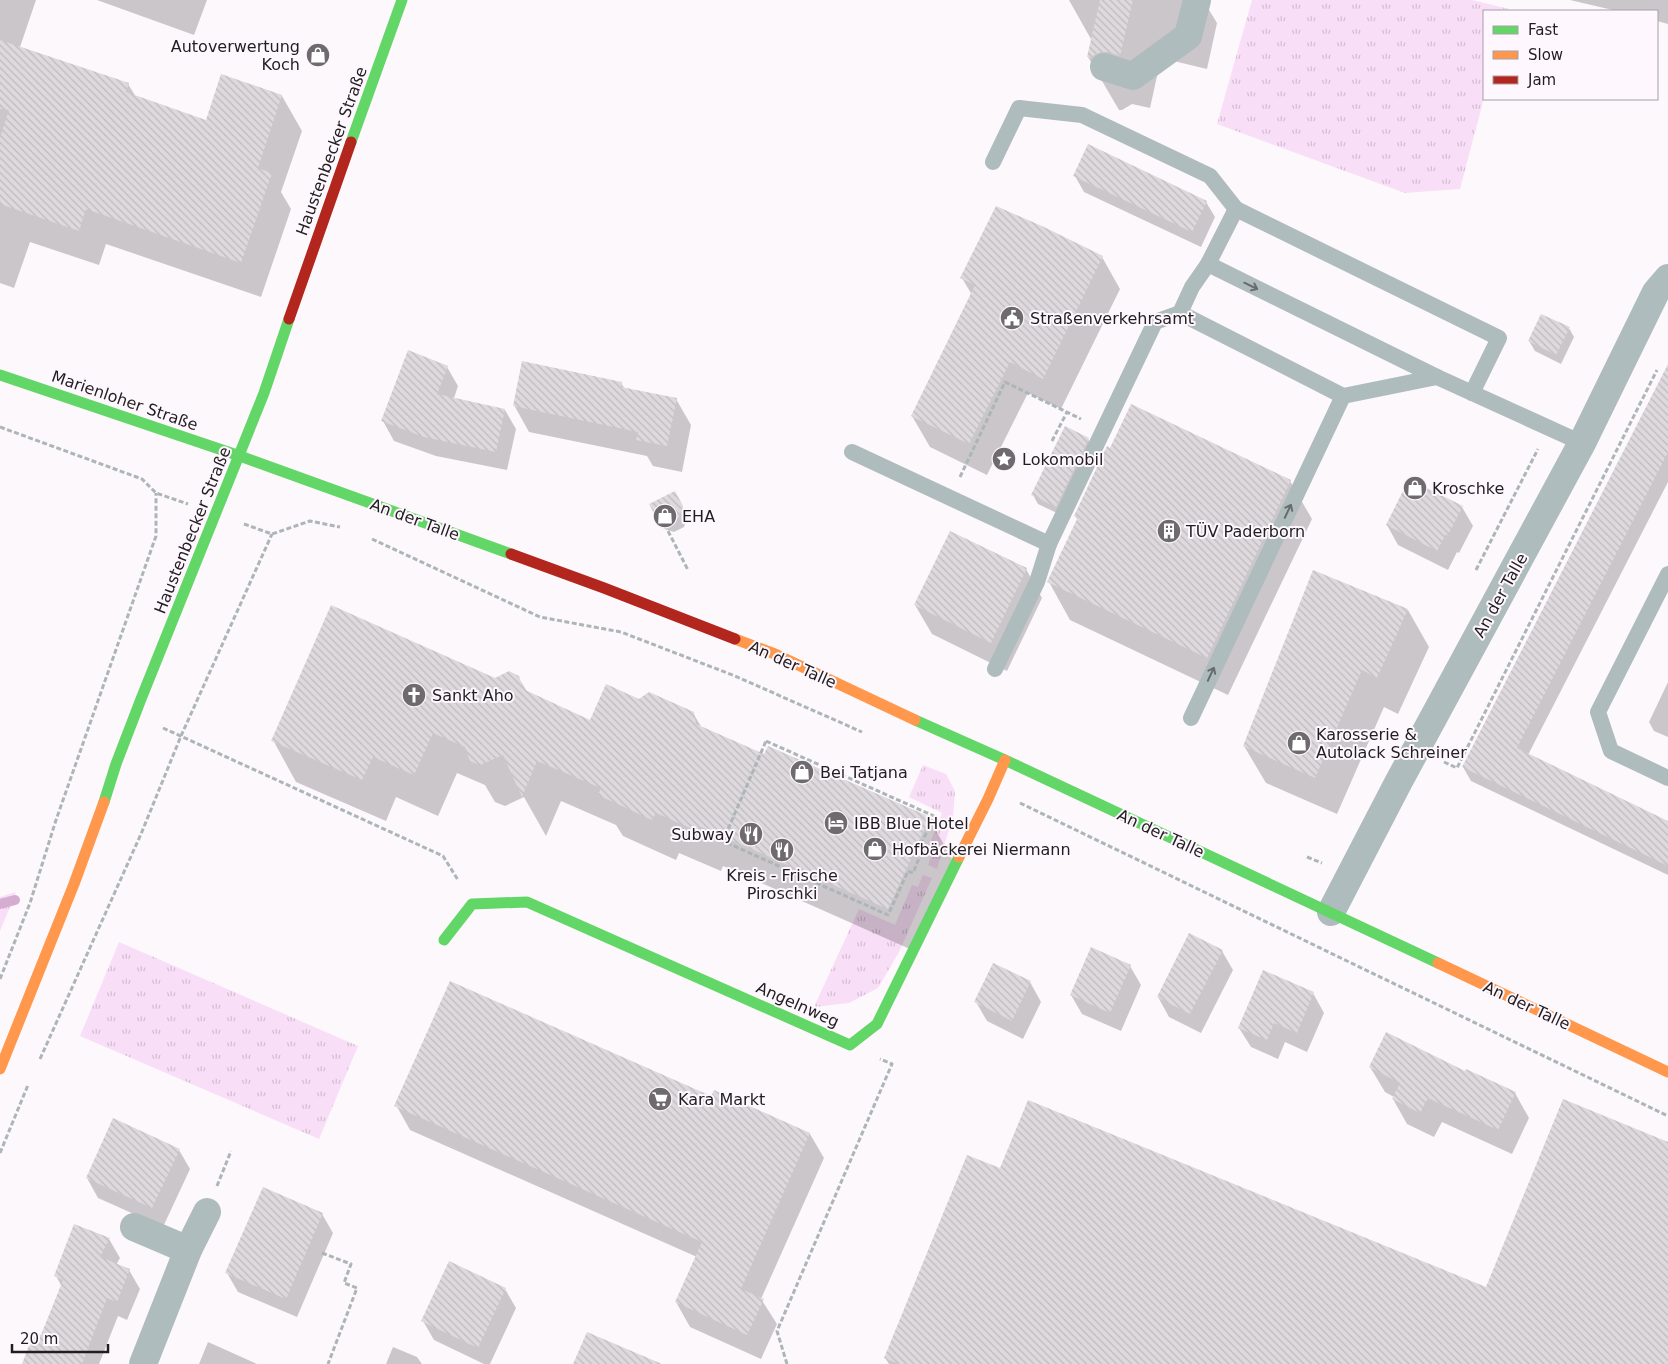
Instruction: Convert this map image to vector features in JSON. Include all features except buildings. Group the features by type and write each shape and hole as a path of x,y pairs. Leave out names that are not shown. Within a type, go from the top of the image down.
{"street":[{"name":"Haustenbecker Straße","path":"0,1069 74,884 135,715 264,393 402,0"},
{"path":"1104,67 1133,76 1188,36 1197,0"},
{"name":"An der Talle","path":"1331,912 1416,748 1582,443 1656,292 1668,278"},
{"name":"Marienloher Straße","path":"0,375 240,456"},
{"name":"An der Talle","path":"240,456 604,588 774,654 1331,912 1668,1072"},
{"name":"Angelnweg","path":"444,940 472,904 526,902 850,1044 877,1024 988,799 1005,760"},
{"path":"143,1364 188,1250 207,1212"},
{"path":"134,1227 188,1250"}],"lane":[{"path":"993,162 1019,108 1082,116 1210,176 1236,209 1499,338 1472,393"},
{"path":"995,669 1037,582 1049,544 1155,322 1180,313 1192,287 1208,264 1236,209"},
{"path":"1208,264 1437,377 1582,443"},
{"path":"1180,313 1343,396 1437,377"},
{"path":"1191,718 1343,396"},
{"path":"852,452 1049,544"},
{"path":"1668,574 1598,712 1611,751 1668,778"}],"path":[{"path":"1416,748 1457,768 1657,370"},
{"path":"950,498 1005,382 1104,430"},
{"path":"1052,441 1067,412"},
{"path":"0,427 142,479 156,493 156,536 56,820 30,903 0,979"},
{"path":"668,531 688,570"},
{"path":"39,1060 141,834 181,736 272,534"},
{"path":"135,715 443,856"},
{"path":"766,741 934,816 917,853 920,856 913,873 908,871 888,915 722,841 766,741"},
{"path":"787,1364 777,1331 892,1064 850,1044"},
{"path":"0,1153 18,1105 31,1078"},
{"path":"207,1212 231,1151"},
{"path":"322,1253 351,1264 344,1283 357,1288 328,1364"}],"green space":[{"path":"1252,0 1472,0 1509,9 1483,10 1483,100 1460,189 1405,193 1217,124"},
{"path":"923,765 946,774 955,791 953,817 937,869 928,865 931,856 926,853 942,813 909,797"},
{"path":"923,875 932,878 899,952 878,988 849,1003 814,1007 859,909 895,925 912,885 918,887"},
{"path":"16,892 0,931 0,897"},
{"path":"119,942 358,1046 319,1139 80,1036"}],"waterway":[{"path":"0,904 15,900"}],"traffic: fast":[{"path":"351,142 402,0"},
{"path":"104,802 116,764 141,699 264,393 289,319"},
{"path":"0,375 240,456 511,554"},
{"path":"915,720 1005,760 1438,963"},
{"path":"444,940 472,904 527,902 850,1045 877,1024 959,857"}],"traffic: slow":[{"path":"735,639 775,654 915,720"},
{"path":"959,857 1005,760"},
{"path":"0,1069 74,884 104,802"},
{"path":"1438,963 1668,1072"}],"traffic: jam":[{"path":"289,319 351,142"},
{"path":"511,554 735,639"}],"place":[{"name":"Autoverwertung Koch","path":"318,55"},
{"name":"Straßenverkehrsamt","path":"1012,318"},
{"name":"Lokomobil","path":"1004,459"},
{"name":"Kroschke","path":"1415,488"},
{"name":"EHA","path":"665,516"},
{"name":"TÜV Paderborn","path":"1169,531"},
{"name":"Sankt Aho","path":"414,695"},
{"name":"Karosserie & Autolack Schreiner","path":"1299,743"},
{"name":"Bei Tatjana","path":"802,772"},
{"name":"IBB Blue Hotel","path":"836,823"},
{"name":"Subway","path":"751,834"},
{"name":"Hofbäckerei Niermann","path":"875,849"},
{"name":"Kreis - Frische Piroschki","path":"782,850"},
{"name":"Kara Markt","path":"660,1099"}]}
